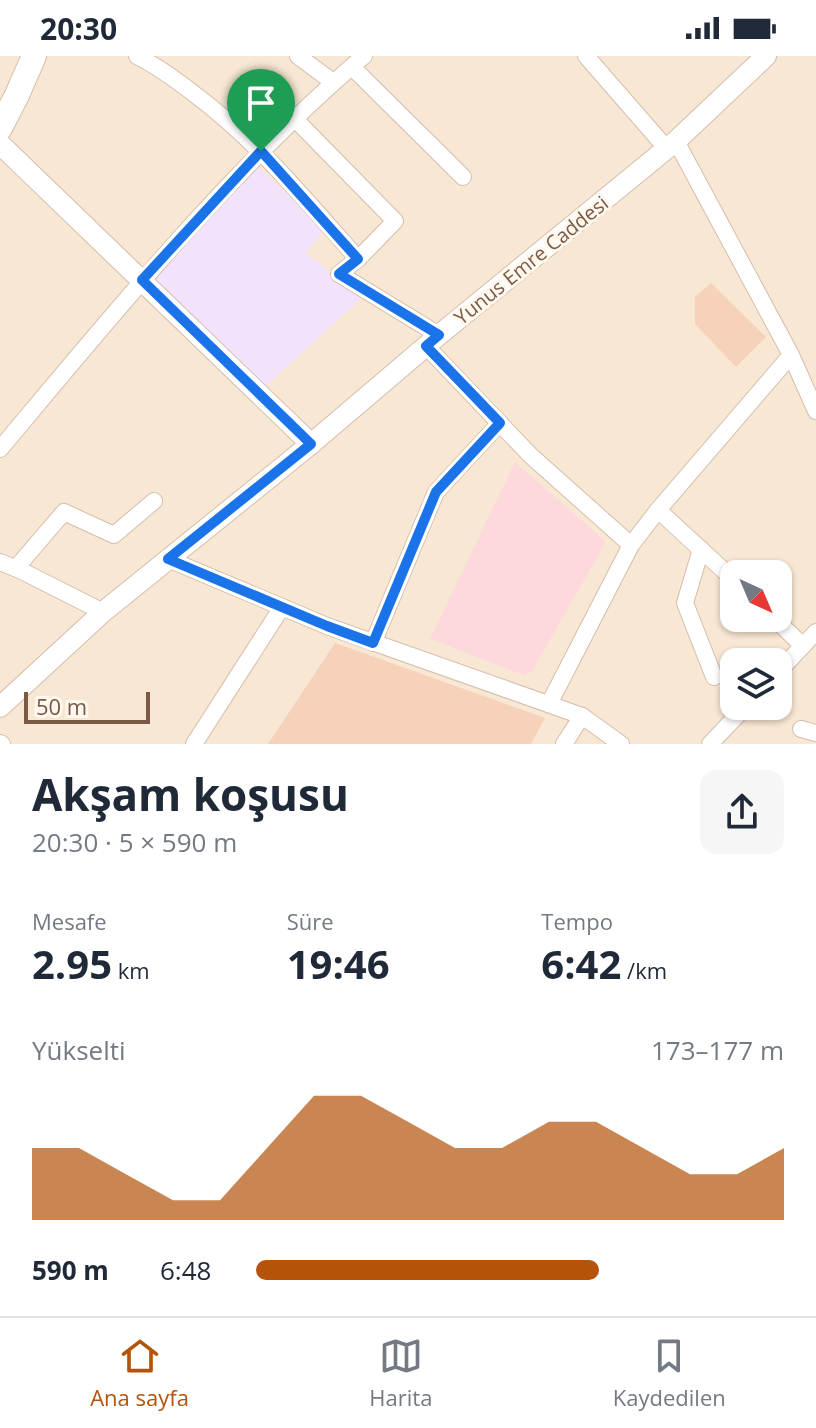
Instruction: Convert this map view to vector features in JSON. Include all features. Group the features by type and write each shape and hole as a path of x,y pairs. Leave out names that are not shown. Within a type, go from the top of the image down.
{"main road":[{"path":"0,128 26,60"}],"street":[{"path":"137,56 157,66 221,114 261,151 358,259"},
{"path":"298,56 333,82"},
{"path":"586,56 671,145 791,355 816,411"},
{"name":"Yunus Emre Caddesi","path":"0,707 103,612 671,145 766,56"},
{"path":"0,449 142,280 261,151 358,61 463,177"},
{"path":"295,119 395,221 339,274 433,341 530,455 631,545"},
{"path":"0,144 311,444"},
{"path":"549,704 631,545 791,355"},
{"path":"373,643 436,492 500,423"},
{"path":"103,612 8,565 64,512 114,535 154,501"},
{"path":"658,510 720,567"},
{"path":"701,549 685,603 714,677"},
{"path":"168,559 373,643 582,716 621,744"},
{"path":"200,742 282,607"},
{"path":"788,632 803,646"},
{"path":"792,657 816,632"},
{"path":"564,744 582,716"},
{"path":"710,744 733,720"}],"shaded area":[{"path":"0,56 816,56 816,744 0,744"},
{"path":"252,161 325,229 306,253 363,297 266,386 153,281"},
{"path":"515,462 606,542 532,671 524,675 430,639"}],"building":[{"path":"711,283 766,337 736,367 695,324 695,297"},
{"path":"335,643 545,718 531,744 268,744"}],"route":[{"path":"261,151 358,259 339,274 439,335 426,346 500,423 436,492 373,643 168,559 311,444 142,280 261,151"}]}
